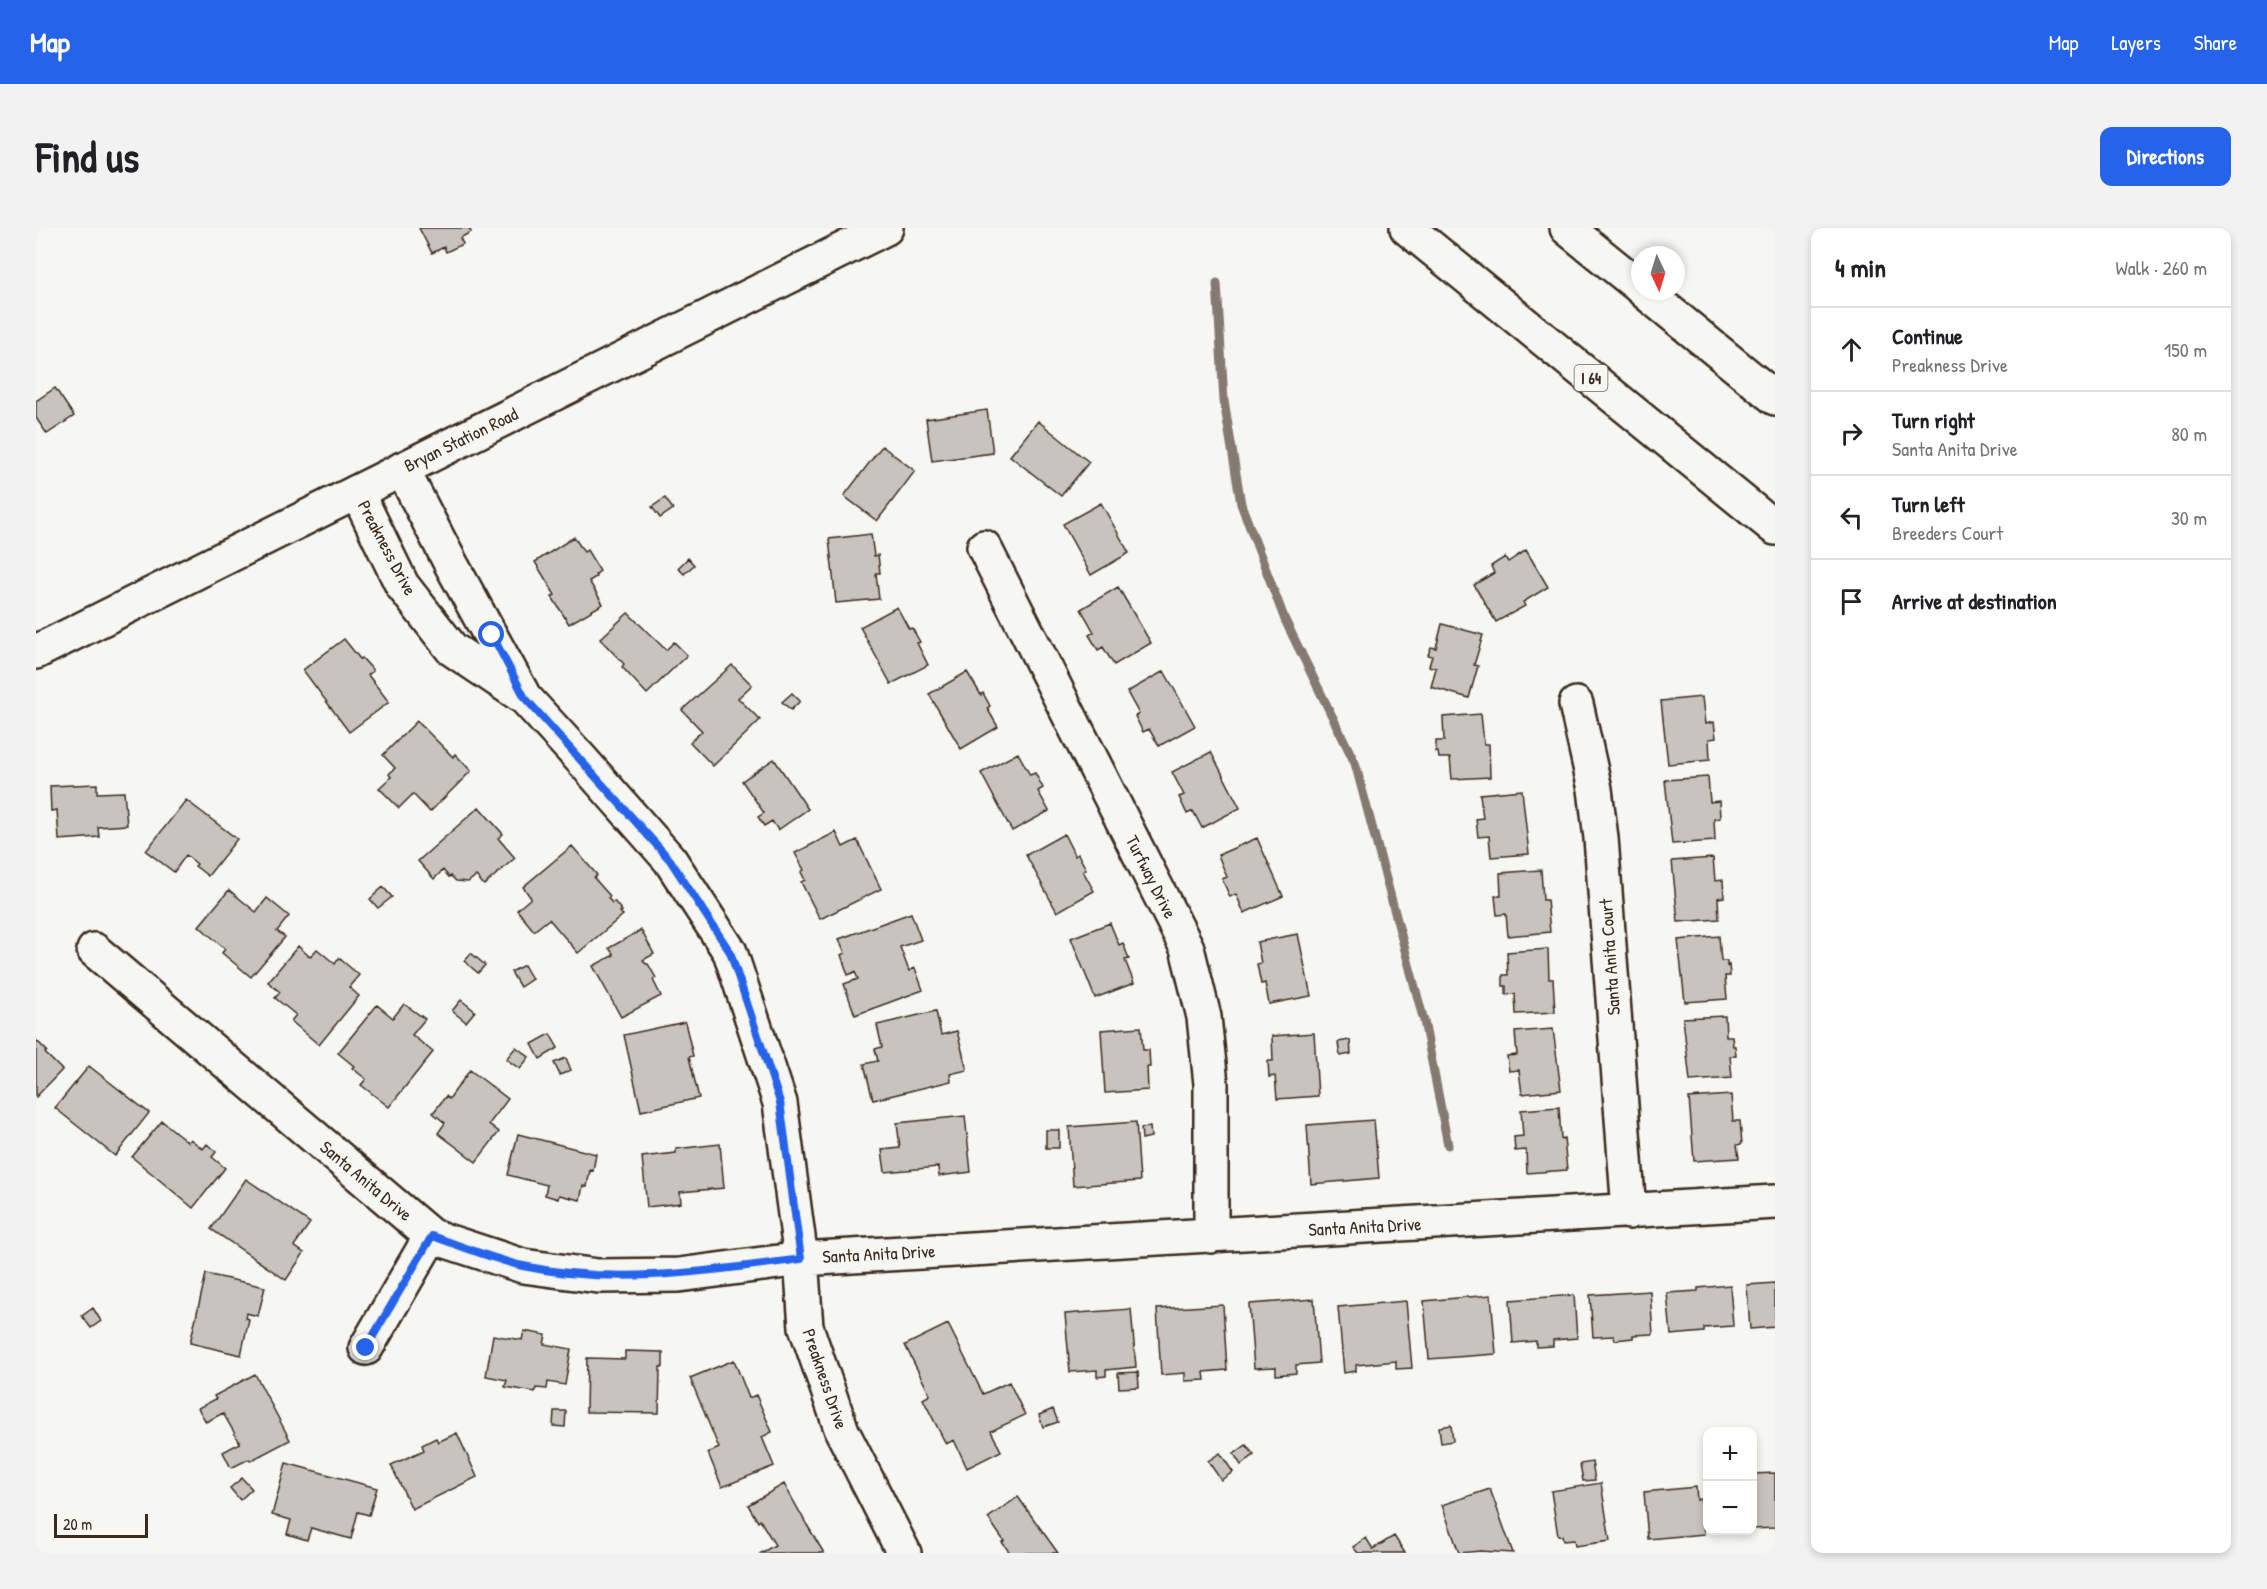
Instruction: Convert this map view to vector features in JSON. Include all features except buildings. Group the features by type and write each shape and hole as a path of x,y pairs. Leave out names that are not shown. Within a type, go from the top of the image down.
{"main road":[{"name":"Bryan Station Road","path":"36,652 886,228"},
{"name":"I 64","path":"1407,228 1775,528"},
{"path":"1568,228 1631,280"},
{"path":"1655,300 1775,398"},
{"name":"Preakness Drive","path":"402,469 525,698 670,860 730,952 780,1102 801,1259 806,1327 842,1431 904,1553"},
{"name":"Preakness Drive","path":"357,492 402,585 452,649 525,698"},
{"name":"Turfway Drive","path":"984,547 1187,948 1204,1017 1211,1084 1211,1236"},
{"name":"Santa Anita Court","path":"1576,704 1595,789 1601,838 1629,1212"},
{"name":"Santa Anita Drive","path":"94,950 432,1236 523,1266 598,1276 679,1275 801,1259 1775,1202"},
{"path":"366,1348 432,1236"}],"waterway":[{"path":"1217,283 1224,401 1241,504 1285,620 1355,763 1424,1021 1448,1145"}],"route":[{"path":"366,1348 432,1236 523,1266 598,1276 679,1275 801,1259 780,1102 730,952 670,860 525,698 492,635"}]}
